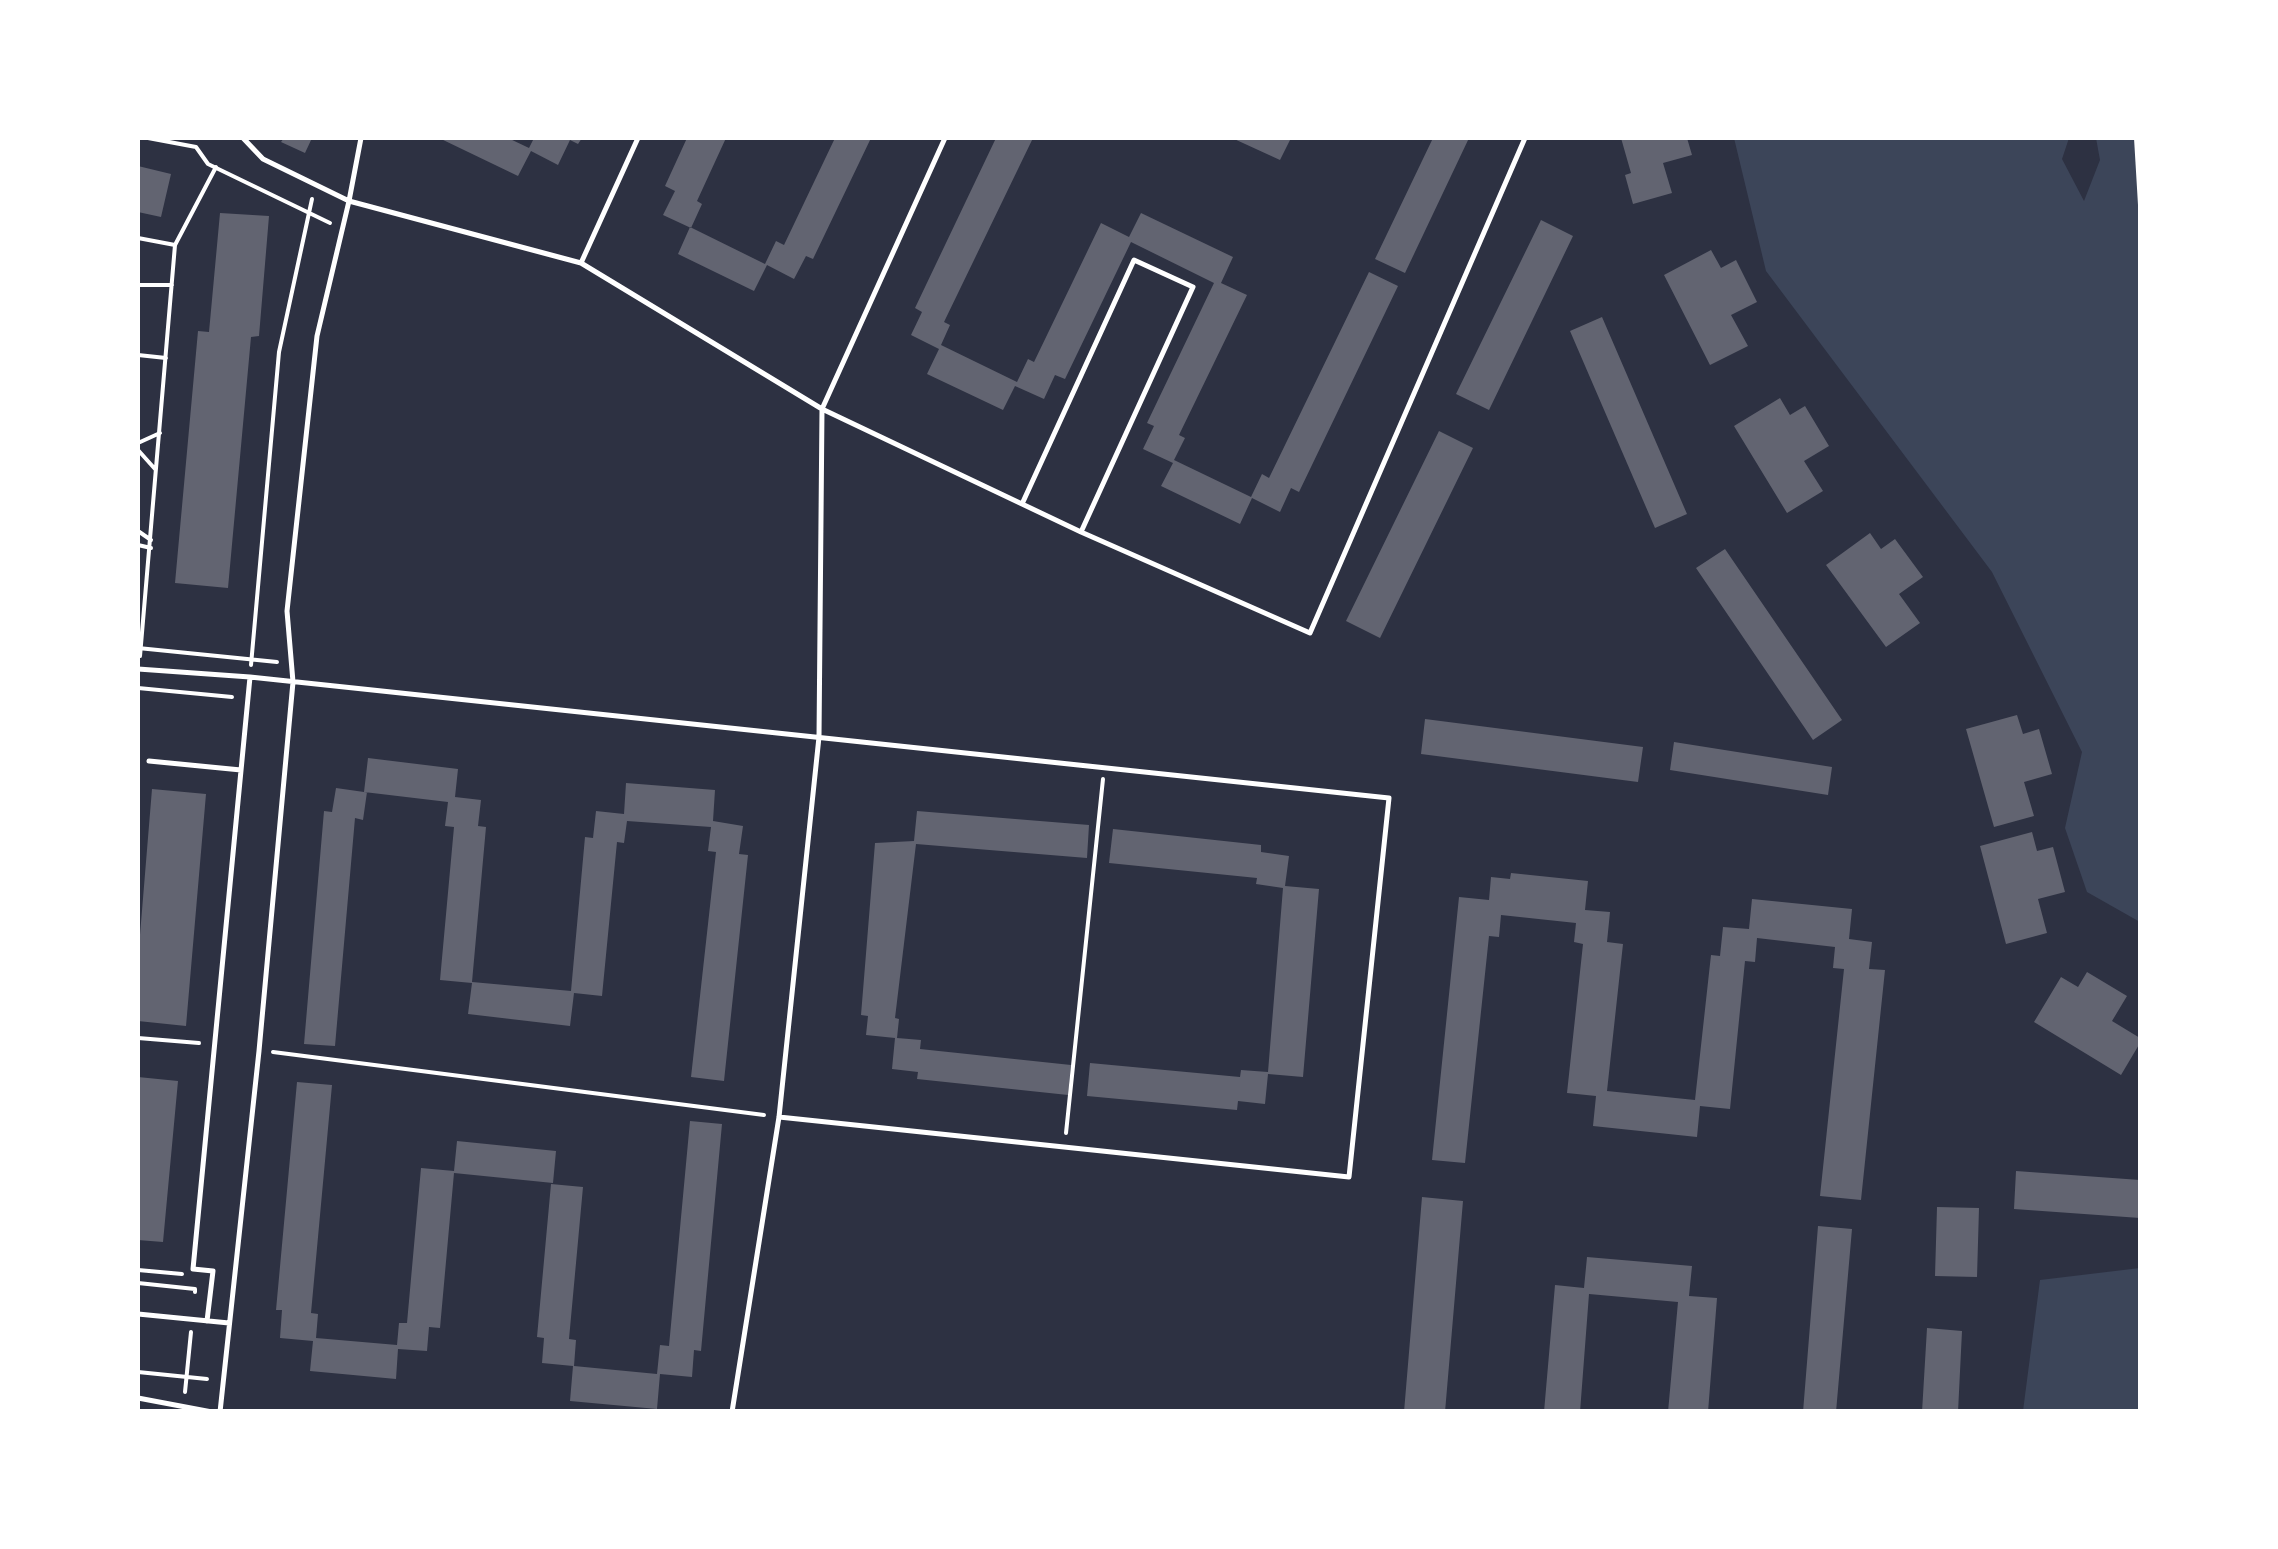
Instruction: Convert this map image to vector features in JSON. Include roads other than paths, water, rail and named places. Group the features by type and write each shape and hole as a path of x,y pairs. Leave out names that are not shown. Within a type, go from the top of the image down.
{"lane":[{"path":"242,138 263,159 349,201 581,262 822,409 1081,532 1310,633 1525,138"},
{"path":"138,1398 216,1412 223,1380 293,682 287,611 317,336 360,138"},
{"path":"581,262 638,138"},
{"path":"732,1412 779,1117 819,737 822,409 945,138"},
{"path":"1022,504 1134,260 1194,287 1081,532"},
{"path":"138,668 1389,798 1350,1177 779,1117"},
{"path":"207,1321 213,1271 193,1269 250,677"},
{"path":"149,761 241,770"},
{"path":"138,1314 230,1323"}]}
